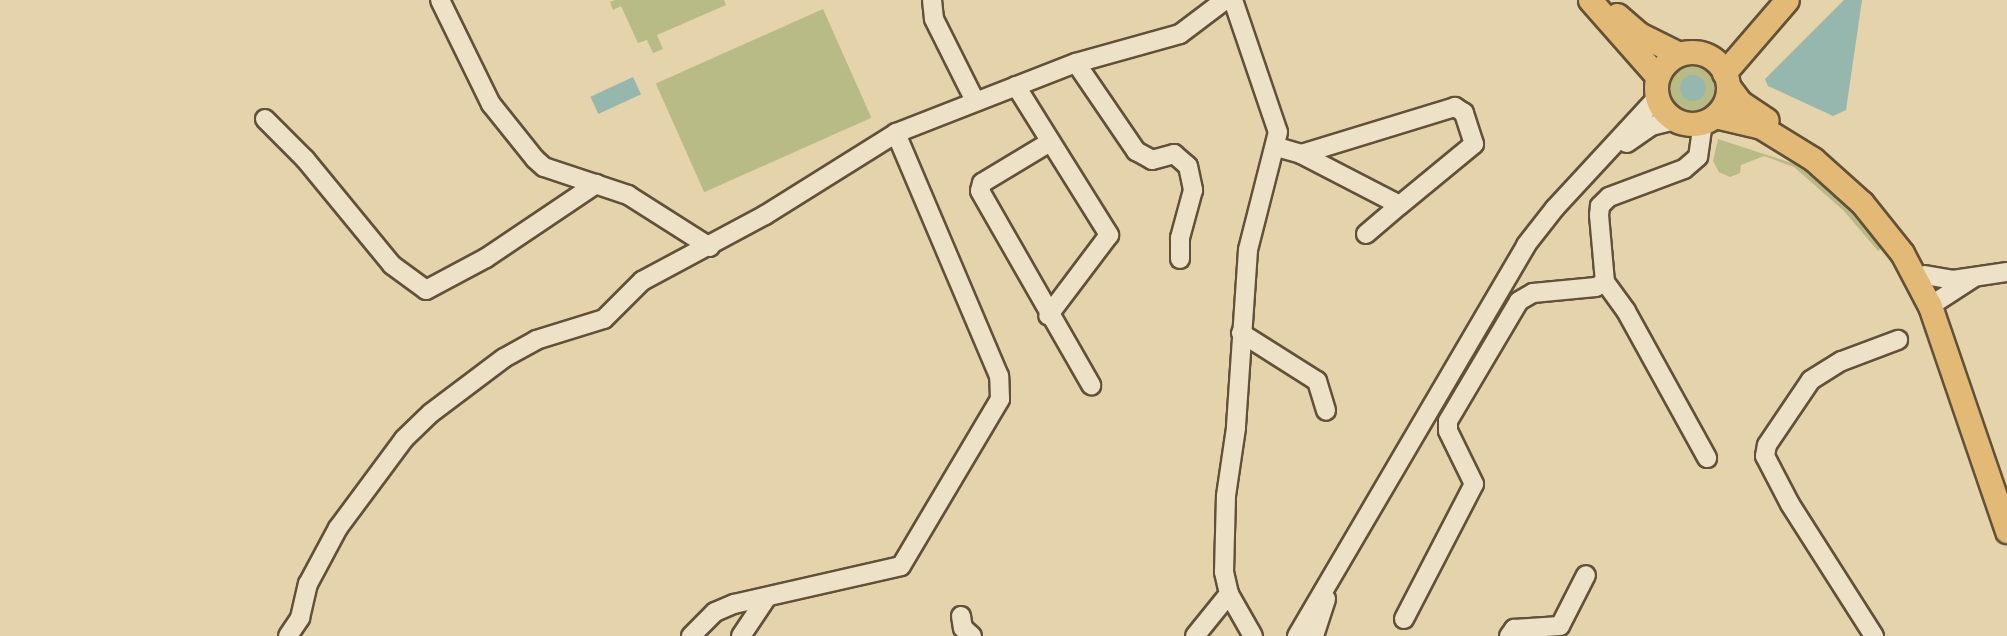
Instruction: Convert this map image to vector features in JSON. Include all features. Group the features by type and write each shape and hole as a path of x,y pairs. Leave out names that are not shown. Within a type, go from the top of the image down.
{"main road":[{"path":"1590,0 1631,48 1675,120 1709,119 1761,127 1830,172 1887,233 1935,305 2007,497"},
{"path":"1605,0 1639,34 1679,54 1703,53 1728,45 1768,19"},
{"path":"1709,119 1726,79 1768,19 1787,0"},
{"path":"1703,53 1726,79 1740,102 1847,176 1896,229 1925,275 2007,531"},
{"path":"1657,87 1679,54"}],"street":[{"path":"440,0 491,104 535,159 544,167 628,195 710,247"},
{"path":"932,0 934,19 975,101"},
{"path":"288,636 300,618 308,584 338,528 425,418 504,358 536,340 604,319 642,281 710,247 895,133 1076,63 1180,34 1225,0"},
{"path":"1233,0 1273,111 1277,147 1248,250 1236,428 1226,496 1224,572 1229,594 1253,636"},
{"path":"1076,63 1136,151 1152,160 1174,154 1188,166 1193,190 1180,238 1180,259"},
{"path":"1016,86 1109,235 1048,316"},
{"path":"1297,636 1507,274 1555,208 1599,164 1657,87"},
{"path":"1301,154 1455,107 1464,113 1474,144 1366,234"},
{"path":"265,118 305,159 392,265 426,290 486,258 596,184"},
{"path":"1707,458 1626,311 1605,282 1600,206 1609,197 1684,169 1698,157 1709,119"},
{"path":"1599,164 1651,126 1675,120"},
{"path":"691,636 715,612 901,566 1000,399 999,376 895,133"},
{"path":"1050,142 982,183 980,191 1048,316 1091,385"},
{"path":"1277,147 1301,154 1400,205"},
{"path":"1925,275 1953,280 2007,272"},
{"path":"1935,305 1975,276"},
{"path":"1404,619 1474,484 1448,431 1448,421 1518,301 1533,293 1596,287 1605,282"},
{"path":"1241,333 1317,381 1326,411"},
{"path":"1874,636 1790,504 1765,456 1767,445 1811,380 1842,361 1898,340"},
{"path":"1314,636 1336,567"},
{"path":"1509,636 1514,629 1560,626 1586,575"},
{"path":"1195,636 1229,594"},
{"path":"741,636 767,597"},
{"path":"961,615 963,628 972,636"},
{"path":"1240,615 1259,636"}],"green space":[{"path":"724,0 726,5 657,35 663,49 653,53 647,40 638,43 621,6 613,10 610,2"},
{"path":"823,9 871,118 704,192 656,83"},
{"path":"1692,63 1710,70 1717,88 1710,106 1692,113 1674,106 1667,88 1674,70"},
{"path":"1718,139 1813,170 1885,246 1878,251 1844,211 1794,167 1764,156 1741,165 1740,173 1730,177 1719,172 1713,161"}],"water":[{"path":"1844,0 1862,0 1846,110 1833,116 1768,86 1765,79"},
{"path":"1693,75 1702,79 1706,88 1702,97 1693,101 1684,97 1680,88 1684,79"},
{"path":"633,77 641,94 598,114 590,97"}]}
